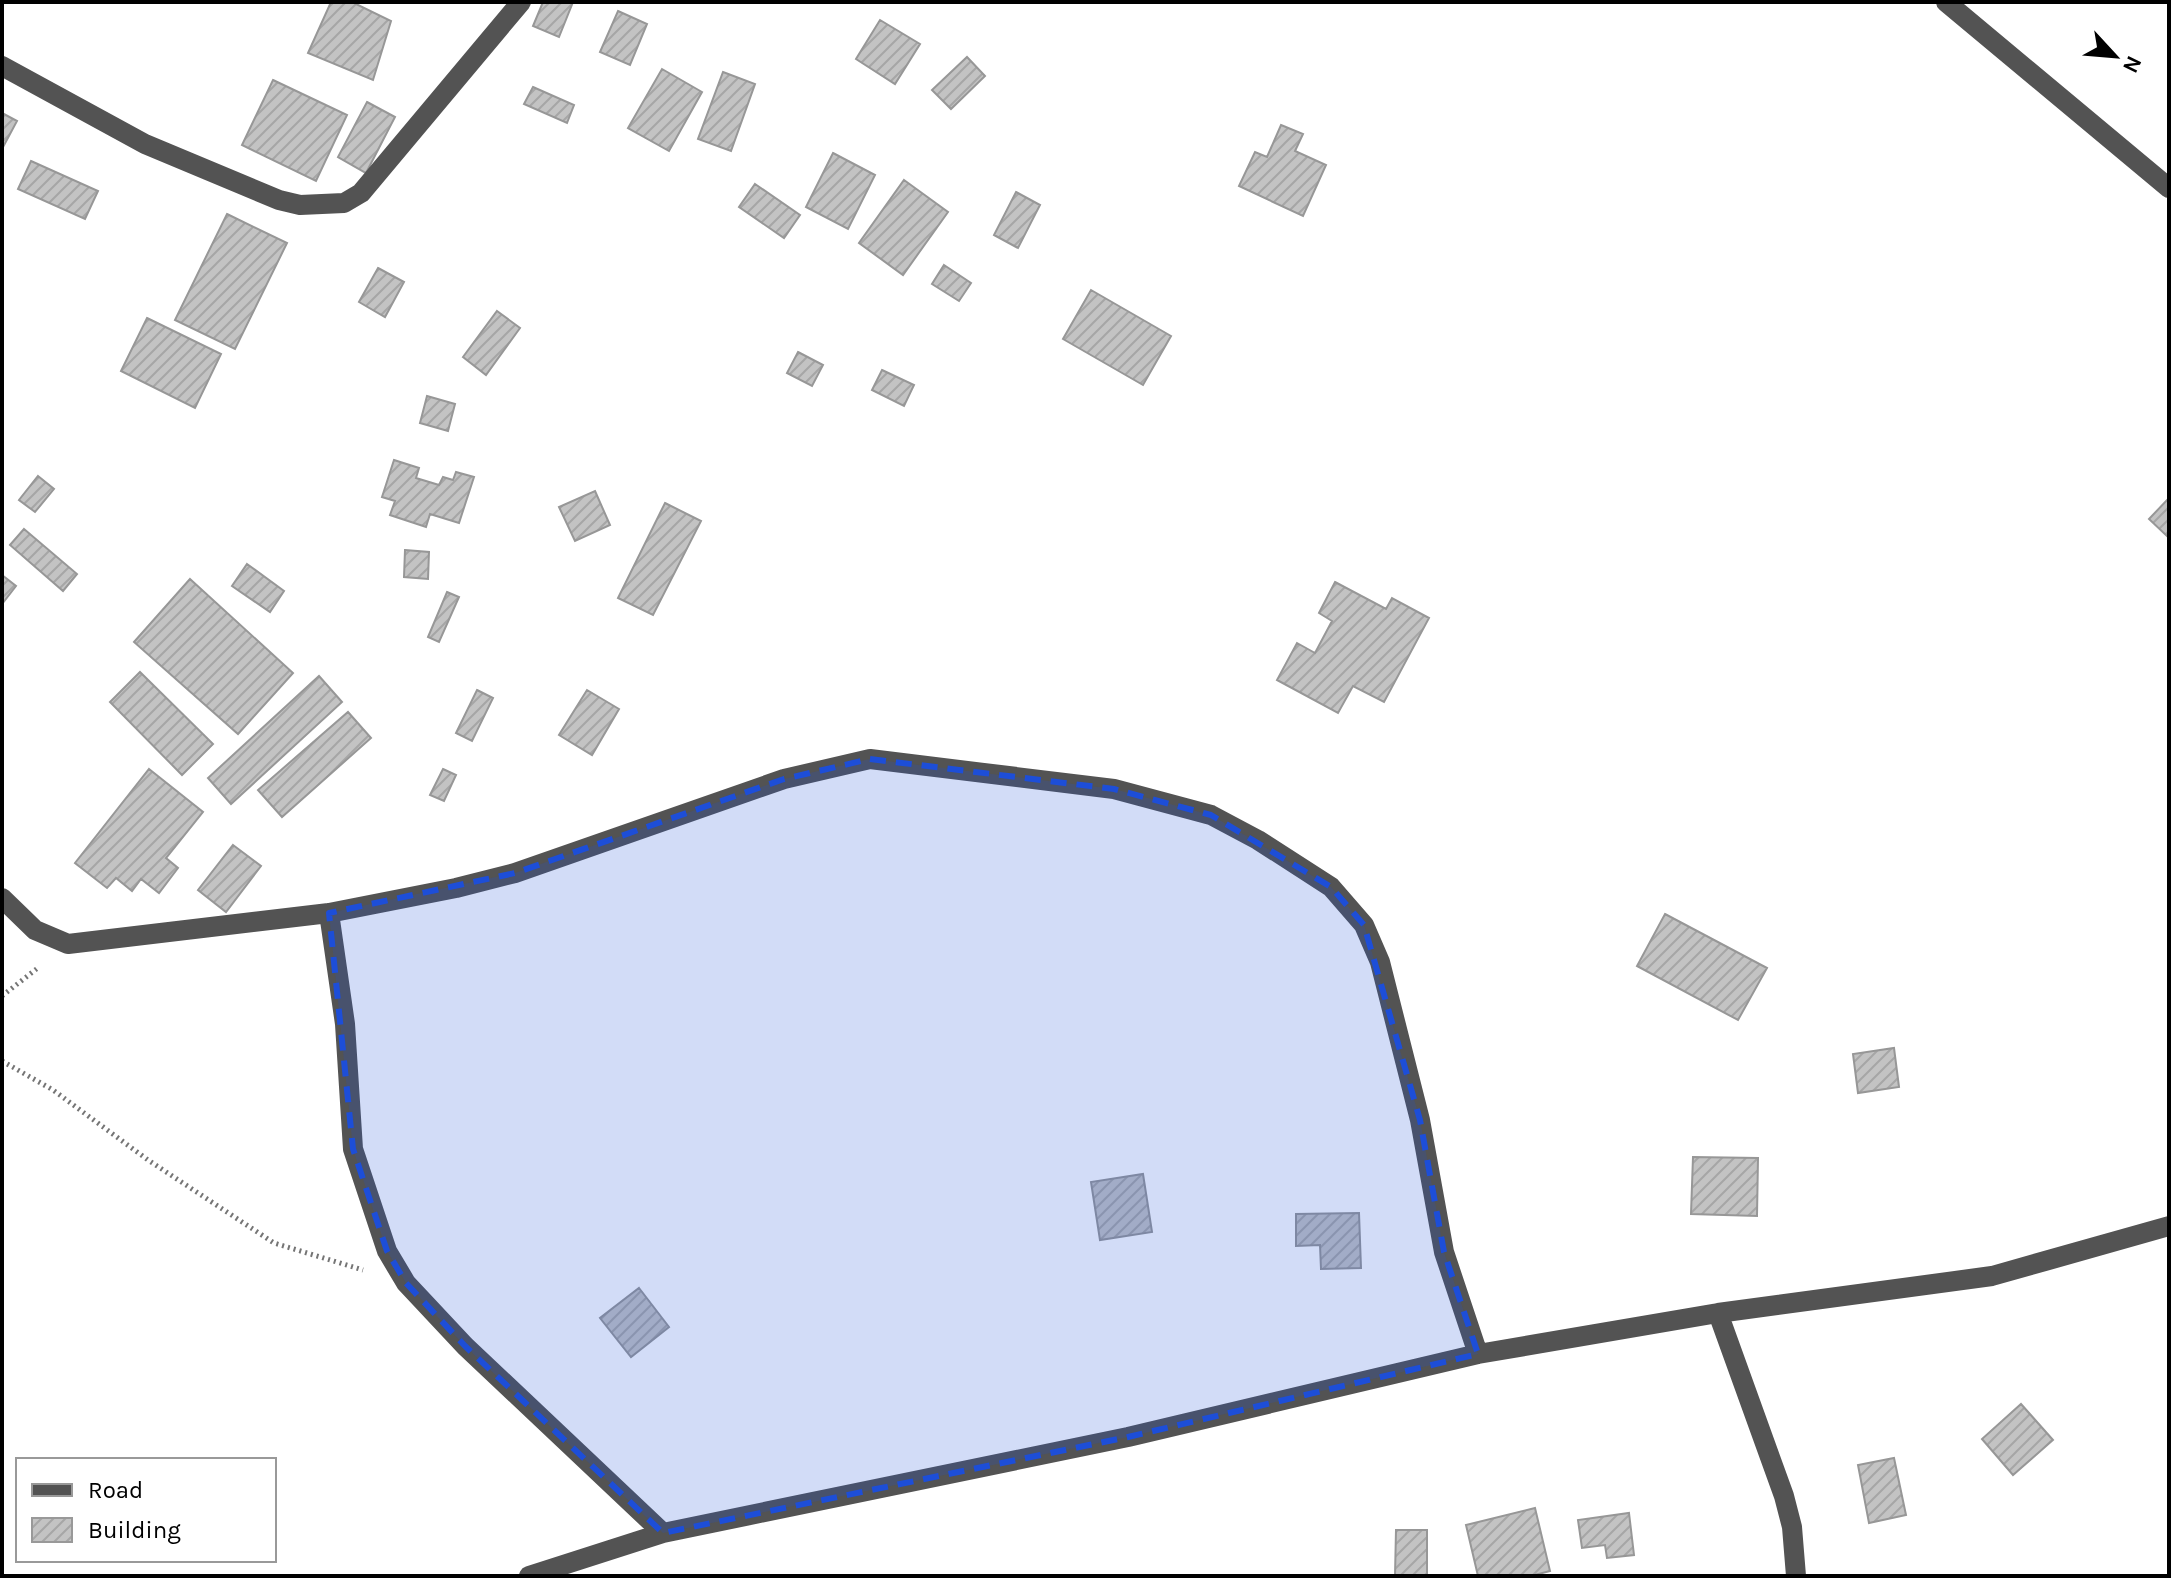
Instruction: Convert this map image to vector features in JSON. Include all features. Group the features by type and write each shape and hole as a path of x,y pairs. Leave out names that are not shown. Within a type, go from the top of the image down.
{"street":[{"path":"2,66 145,144 279,200 300,205 344,203 379,176 521,2"},
{"path":"1946,2 2169,188"},
{"path":"2,898 35,930 68,944 329,913 515,873 784,779 870,759 1114,789 1211,815 1258,840 1331,887 1364,925 1380,962 1420,1120 1444,1252 1478,1354"},
{"path":"329,913 345,1024 353,1149 387,1251 406,1283 465,1346 663,1533"},
{"path":"529,1576 663,1533 1128,1437 1478,1354 1718,1313 1992,1276 2169,1226"},
{"path":"1718,1313 1784,1496 1792,1527 1796,1576"}],"path":[{"path":"2,996 68,944"},
{"path":"2,1061 53,1090 148,1160 274,1243 406,1283"}],"highlighted area":[{"path":"870,759 1114,789 1211,815 1331,887 1364,925 1420,1120 1444,1252 1478,1354 1128,1437 663,1533 465,1346 406,1283 387,1251 353,1149 329,913 515,873 784,779"}],"building":[{"path":"331,2 352,2 391,21 373,80 308,53"},
{"path":"543,2 573,2 559,37 533,26"},
{"path":"618,11 647,24 630,65 600,52"},
{"path":"880,20 920,44 895,84 856,59"},
{"path":"967,57 985,76 951,109 932,90"},
{"path":"662,69 702,92 669,151 628,128"},
{"path":"723,72 755,84 731,151 698,139"},
{"path":"273,80 347,115 316,181 242,145"},
{"path":"533,87 574,105 567,123 524,104"},
{"path":"367,102 395,117 366,173 338,157"},
{"path":"2,113 17,121 2,149"},
{"path":"1281,125 1303,134 1295,151 1326,165 1303,216 1239,186 1255,152 1267,157"},
{"path":"833,153 875,175 848,229 806,207"},
{"path":"31,161 98,191 85,219 18,189"},
{"path":"904,180 948,212 903,275 859,243"},
{"path":"755,184 800,215 784,238 739,207"},
{"path":"1016,192 1040,205 1018,248 994,235"},
{"path":"227,214 287,243 235,349 175,320"},
{"path":"944,265 971,283 959,301 932,284"},
{"path":"378,268 404,282 385,317 359,302"},
{"path":"1091,290 1171,336 1143,385 1063,339"},
{"path":"497,311 520,328 486,375 463,357"},
{"path":"147,318 221,354 195,408 121,371"},
{"path":"798,352 823,365 812,386 787,373"},
{"path":"882,370 914,385 904,406 872,390"},
{"path":"427,396 455,404 448,431 420,423"},
{"path":"394,460 419,468 416,478 439,485 443,477 453,480 456,472 474,477 459,523 430,514 426,527 390,515 395,501 382,497"},
{"path":"38,476 54,489 35,512 19,500"},
{"path":"595,491 610,525 575,541 559,507"},
{"path":"2169,498 2169,538 2149,519"},
{"path":"665,503 701,521 653,615 618,598"},
{"path":"24,529 77,574 63,591 10,545"},
{"path":"405,550 429,552 428,579 404,577"},
{"path":"247,564 284,591 270,612 232,586"},
{"path":"2,575 16,586 2,604"},
{"path":"190,579 293,673 238,734 134,642"},
{"path":"1335,582 1386,609 1392,598 1429,618 1384,702 1353,686 1338,713 1277,680 1297,643 1315,653 1332,621 1319,613"},
{"path":"447,592 459,597 439,642 428,637"},
{"path":"140,672 213,744 182,775 110,702"},
{"path":"319,676 342,702 231,804 208,778"},
{"path":"477,690 493,698 472,741 456,733"},
{"path":"587,690 619,709 592,755 559,735"},
{"path":"348,712 371,738 282,817 258,790"},
{"path":"149,769 203,812 166,858 178,868 159,893 141,879 132,891 116,878 107,888 75,863"},
{"path":"443,769 456,775 444,801 430,795"},
{"path":"233,845 261,866 226,912 198,890"},
{"path":"1665,914 1767,968 1738,1020 1637,966"},
{"path":"1894,1048 1899,1087 1858,1093 1853,1054"},
{"path":"1693,1157 1758,1158 1757,1216 1691,1214"},
{"path":"1143,1174 1152,1232 1100,1240 1091,1182"},
{"path":"1359,1213 1361,1268 1321,1269 1320,1245 1296,1246 1296,1214"},
{"path":"639,1288 669,1327 631,1357 600,1318"},
{"path":"2021,1404 2053,1440 2013,1475 1982,1439"},
{"path":"1894,1458 1906,1515 1869,1523 1858,1465"},
{"path":"1535,1508 1550,1571 1531,1576 1478,1576 1466,1525"},
{"path":"1629,1513 1634,1555 1607,1558 1605,1545 1582,1548 1578,1520"},
{"path":"1396,1530 1427,1530 1427,1576 1395,1576"}]}
